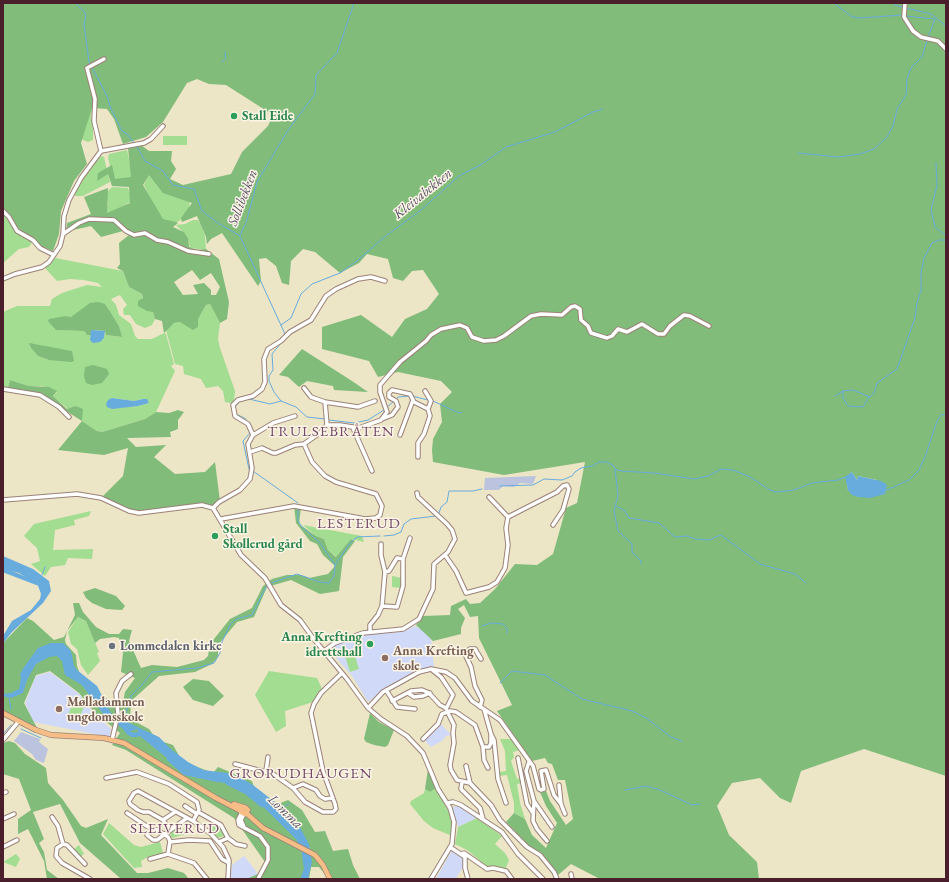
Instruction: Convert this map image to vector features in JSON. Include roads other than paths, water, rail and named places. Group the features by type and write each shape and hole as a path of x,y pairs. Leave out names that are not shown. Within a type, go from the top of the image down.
{"main road":[{"path":"3,713 28,726 47,732 112,740 135,749 224,802 244,811 269,830 315,855 327,872 329,879"}],"street":[{"path":"905,3 904,17 913,31 920,37 938,41 946,49"},
{"path":"102,151 94,121 95,99 89,66 104,59"},
{"path":"3,280 15,274 42,267 54,255 60,246 63,234 64,216 75,187 102,151 135,145 151,139 163,126"},
{"path":"3,210 17,231 33,240 40,248 54,255"},
{"path":"63,234 78,223 89,219 114,220 126,231 134,235 146,233 157,240 168,242 188,251 209,254"},
{"path":"213,508 219,502 240,490 248,481 252,472 248,444 252,433 248,424 235,416 233,405 238,400 253,396 262,390 265,382 263,366 265,353 271,347 284,339 290,332 311,320 326,296 347,282 371,278 385,281"},
{"path":"382,420 387,412 380,392 380,386 400,362 426,341 431,335 441,329 460,325 467,328 469,335 476,339 484,341 496,340 532,316 541,314 562,315 571,307 576,306 580,309 581,320 588,326 591,333 607,338 612,336 618,330 627,332 642,324 658,334 664,334 670,326 684,316 690,316 709,326"},
{"path":"304,388 311,397 325,402 358,407 375,401"},
{"path":"3,389 40,395 59,407 69,417"},
{"path":"250,452 262,448 271,453 276,453 295,445 304,444 327,426 340,425 353,428 366,426 382,420 392,415 398,407 396,401 388,397 390,390 410,394 413,400 428,409"},
{"path":"418,457 418,443 424,434 430,416 428,409 431,401 425,391"},
{"path":"400,435 413,400"},
{"path":"325,402 327,426"},
{"path":"252,433 295,416"},
{"path":"353,428 372,471"},
{"path":"221,519 294,506 365,519 376,518 380,515 382,506 380,497 376,494 336,482 325,476 312,462 304,444"},
{"path":"508,517 568,485 569,489 563,510 553,525"},
{"path":"324,651 340,641 370,632 398,631 416,622 433,589 434,564 445,556 454,544 454,534 447,524 418,497 416,493"},
{"path":"3,500 77,494 101,498 134,512 146,512 202,505 213,508 221,519 241,555 265,578 278,602 300,620 368,708 416,745 423,753 438,789 447,803 454,822 454,836 450,847 432,879"},
{"path":"489,497 508,517"},
{"path":"445,556 456,571 466,592 483,589 493,584 506,568 509,541 506,528 508,517"},
{"path":"382,606 392,608 397,607 403,586 403,559 410,538"},
{"path":"370,632 370,626 378,615 382,606 385,572 381,555 381,544"},
{"path":"385,572 389,571 397,558 403,559"},
{"path":"481,660 475,649 470,648 466,652 466,658 471,667 475,686 482,700 482,708 494,740 499,783 506,803"},
{"path":"423,739 438,724 442,714 447,710 453,695 441,677 431,669"},
{"path":"368,708 386,690 419,672 438,669 450,674 472,701 497,717 535,770 539,789 544,789 541,773 542,770 546,770 554,795 562,804"},
{"path":"235,764 266,771 293,788 305,802 323,812 329,813 336,810 323,771 311,713 314,704 321,693 342,673"},
{"path":"112,740 118,717 116,694 122,681 131,674"},
{"path":"386,690 392,701 399,708 415,709"},
{"path":"392,701 408,693 422,690 430,693 440,705 447,710 456,712 475,725 483,747 484,760 488,768"},
{"path":"408,693 414,697 423,696 430,693"},
{"path":"447,710 454,725 454,743 450,765 455,777 462,782 470,783"},
{"path":"3,740 19,721"},
{"path":"483,747 489,747 491,743 491,734"},
{"path":"266,771 268,757"},
{"path":"518,758 526,801 533,814"},
{"path":"529,762 526,771 534,800 552,827"},
{"path":"466,766 470,783 491,805 500,820 507,825 527,847 540,855 554,872 557,879"},
{"path":"106,778 131,772 147,775 169,784 195,800 198,804 197,813 193,821"},
{"path":"462,782 462,789 480,808 483,819"},
{"path":"293,788 303,784 316,790 320,796 325,799 333,798"},
{"path":"559,784 565,814"},
{"path":"170,830 163,820 149,812 143,812 130,804 129,801 135,791 138,791 193,821 219,842 229,863 228,879"},
{"path":"534,800 533,820 537,829 547,841"},
{"path":"447,803 456,802 502,832 518,854 543,879"},
{"path":"185,806 220,825 228,838 236,844 245,846"},
{"path":"244,811 238,822 240,826 260,836 268,847 268,860 258,879"},
{"path":"163,820 175,812"},
{"path":"127,813 148,827 157,830 169,838 170,842 168,854"},
{"path":"3,819 14,814"},
{"path":"52,818 58,826 63,844"},
{"path":"147,835 155,841 187,818"},
{"path":"219,842 228,838"},
{"path":"3,847 17,840"},
{"path":"170,842 189,840 210,841 222,859 229,863"},
{"path":"63,844 70,847 84,864"},
{"path":"63,844 57,848 55,852 58,859 67,867 90,879"},
{"path":"450,847 465,858 465,868 468,879"},
{"path":"461,854 464,853 486,869 497,868 506,871 510,878"},
{"path":"150,859 168,854 194,863 207,879"},
{"path":"571,874 572,879"}],"water":[{"path":"91,330 105,331 104,338 100,342 93,343 90,340"},
{"path":"112,398 134,401 147,399 149,403 138,406 112,409 107,407 106,404 108,400"},
{"path":"852,472 857,480 858,476 881,481 887,485 885,494 870,498 852,495 848,490 845,477"},
{"path":"3,556 33,569 49,581 51,591 43,603 12,632 4,642 3,648 3,636 12,621 31,610 40,599 41,594 37,583 19,573 3,569"},
{"path":"51,643 63,643 71,651 74,666 97,686 111,713 116,717 159,737 172,750 188,762 203,770 227,773 241,778 253,785 286,811 297,822 309,844 312,862 308,879 300,879 304,869 301,848 296,839 245,789 206,778 183,769 141,737 137,729 128,732 112,721 104,715 82,685 65,675 62,661 57,656 49,657 36,664 27,680 23,693 11,698 3,696 3,691 5,694 19,689 21,678 20,674 24,667 38,648"}],"waterway":[{"path":"75,3 85,12 86,16 84,24 89,62 107,96 111,109 122,131 127,134 134,143"},
{"name":"Sollibekken","path":"240,235 246,223 257,182 288,130 315,94 316,75 337,53 354,3"},
{"path":"834,3 851,16 859,18 903,15"},
{"path":"892,3 898,6 931,14 946,26"},
{"path":"906,16 934,19"},
{"path":"928,37 935,19"},
{"path":"798,153 839,157 860,154 874,149 887,137 893,126 897,109 906,95 907,79 911,68 922,57 927,40"},
{"path":"222,62 226,58 225,52"},
{"path":"946,52 946,59"},
{"name":"Kleivabekken","path":"281,325 291,318 301,294 312,284 340,273 357,261 383,238 421,210 459,176 482,164 506,147 555,132 593,112 603,109"},
{"path":"136,145 145,161 163,171 173,185 194,189 202,211 218,223 240,236 285,334"},
{"path":"936,163 937,185 931,210 935,227 946,236"},
{"path":"835,396 843,391 853,390 870,397 874,393 877,383 897,369 915,318 921,290 921,273 924,258 932,243 939,240 946,240"},
{"path":"282,342 272,354 273,370 269,376 269,381 274,392 281,401 296,407 307,417 325,419"},
{"path":"843,391 843,398 848,406 863,407 869,397"},
{"path":"395,400 398,397 409,396"},
{"path":"412,396 428,400"},
{"path":"249,399 270,404 281,401"},
{"path":"234,408 240,401"},
{"path":"433,401 459,413 462,412"},
{"path":"386,408 393,402"},
{"path":"329,420 354,423 368,420 384,410"},
{"path":"236,414 246,419"},
{"path":"887,490 909,480 919,470 937,421 941,415 946,414"},
{"path":"249,469 243,441 250,433"},
{"path":"500,486 533,485 544,479 562,480 572,476 581,468 592,466 599,462 607,462 614,466 615,469 621,471 654,473 694,479 708,476 721,469 733,470 750,477 770,490 776,492 794,490 812,483 838,480 845,477"},
{"path":"615,470 618,495 614,511 618,531 632,544 632,552 641,561 641,564"},
{"path":"253,471 298,503"},
{"path":"439,513 441,507 447,502 449,491 473,491 482,489"},
{"path":"616,506 625,511 629,518 659,523 675,537 687,536 695,539 709,540 721,535 760,564 795,574 806,583"},
{"path":"271,583 297,574 320,582 329,583 334,576 335,565 320,543 301,526 298,520 298,508"},
{"path":"384,536 394,535 401,532 404,524 411,519 436,516"},
{"path":"335,565 350,543 357,537 380,536"},
{"path":"42,575 45,567"},
{"name":"Lomma","path":"3,570 37,583"},
{"path":"125,722 126,712 131,696 152,672 197,668 214,663 220,653 222,642 230,625 236,619 252,615 267,585"},
{"path":"482,626 491,623 503,624 507,628 507,633"},
{"path":"500,683 512,671 545,675 582,699 632,711 646,718 671,737 682,741"},
{"path":"9,698 11,709"},
{"name":"Lomma","path":"122,724 129,733 133,735 140,734"},
{"path":"3,734 11,725"},
{"path":"21,729 41,738"},
{"name":"Lomma","path":"169,759 185,773 219,780"},
{"name":"Lomma","path":"228,783 246,792 262,805"},
{"path":"625,790 646,786 660,790 692,805 700,804"},
{"path":"283,808 289,803"}],"place":[{"name":"Stall Eide","path":"234,116"},
{"name":"Stall Skollerud gård","path":"215,536"},
{"name":"Anna Krefting idrettshall","path":"370,644"},
{"name":"Lommedalen kirke","path":"112,646"},
{"name":"Anna Krefting skole","path":"385,658"},
{"name":"Mølladammen ungdomsskole","path":"59,709"}],"district":[{"name":"TRULSEBRÅTEN","path":"331,432"},
{"name":"LESTERUD","path":"359,524"},
{"name":"GRORUDHAUGEN","path":"301,774"},
{"name":"SLEIVERUD","path":"175,829"}]}
